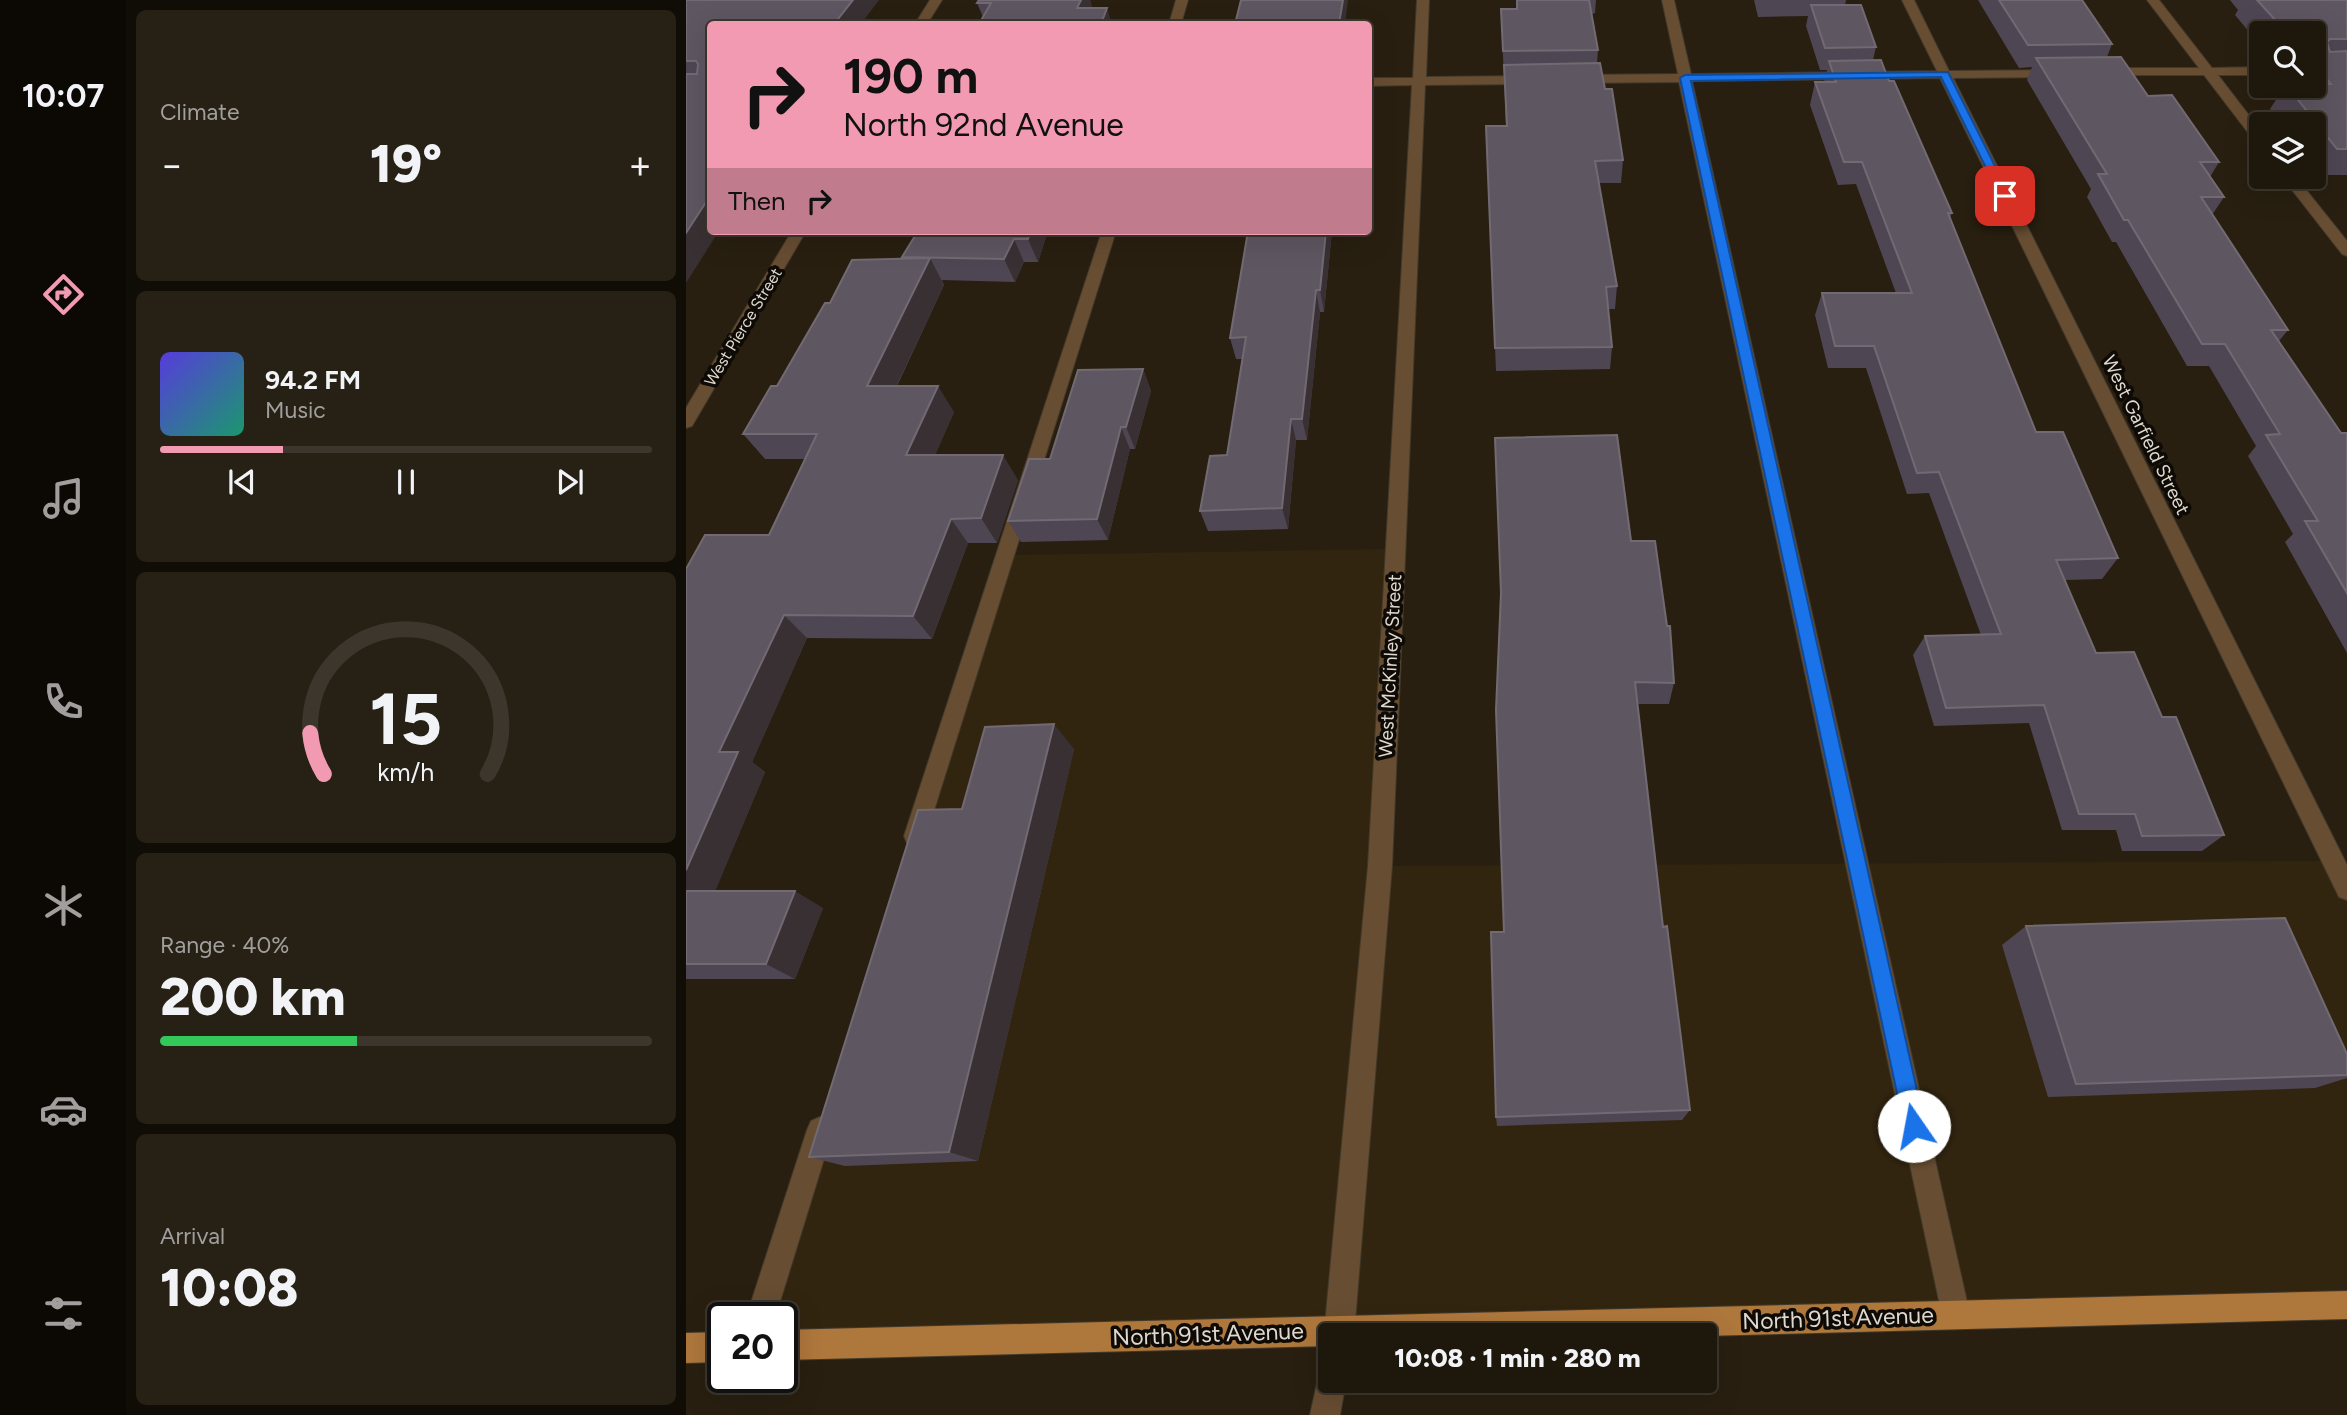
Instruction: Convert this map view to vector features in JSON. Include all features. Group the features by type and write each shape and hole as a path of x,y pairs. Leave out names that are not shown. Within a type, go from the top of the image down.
{"main road":[{"name":"North 91st Avenue","path":"1682,1323 2347,1305"},
{"name":"North 91st Avenue","path":"798,1345 1318,1333"},
{"path":"686,1348 707,1347"}],"street":[{"path":"923,21 936,0"},
{"path":"1176,21 1182,0"},
{"name":"West McKinley Street","path":"1340,1323 1380,866 1423,0"},
{"path":"1668,0 1956,1315"},
{"name":"West Garfield Street","path":"1908,0 2347,889"},
{"path":"2154,0 2249,125"},
{"path":"2097,73 2249,71"},
{"path":"1565,79 2069,73"},
{"path":"1372,82 1539,80"},
{"path":"2299,189 2347,251"},
{"name":"West Pierce Street","path":"686,422 797,235"},
{"path":"909,854 1108,235"},
{"path":"765,1302 828,1106"},
{"path":"1325,1415 1329,1393"}],"shaded area":[{"path":"1396,549 1380,866 2333,861 2347,889 2347,1305 1643,1323 1318,1323 1318,1331 798,1345 798,1302 775,1302 1013,555"}],"building":[{"path":"686,0 853,0 836,21 707,21 707,201 686,233 686,74 697,74 698,64 696,61 686,61"},
{"path":"979,0 1081,0 1077,8 1107,8 1102,21 981,21 991,3 977,3"},
{"path":"1241,0 1343,0 1340,21 1236,21"},
{"path":"1517,0 1589,0 1598,50 1503,51 1501,9 1517,9"},
{"path":"1999,0 2082,0 2112,44 2028,45"},
{"path":"2257,0 2347,0 2347,39 2330,39 2327,42 2330,52 2347,51 2347,149 2337,149 2326,135 2326,112 2308,112 2297,98 2326,98 2326,84 2331,84 2326,78 2326,21 2276,21"},
{"path":"1811,5 1861,5 1876,47 1825,48"},
{"path":"2121,57 2148,96 2172,95 2219,162 2200,162 2224,197 2201,197 2288,330 2271,330 2341,433 2347,433 2347,593 2305,521 2318,521 2266,435 2280,434 2225,344 2202,344 2128,220 2124,220 2098,174 2107,174 2036,58"},
{"path":"1881,60 1889,81 1894,81 1952,213 1948,213 2036,432 2063,432 2118,558 2056,560 2096,653 2134,652 2162,717 2176,717 2224,835 2142,836 2135,814 2079,814 2044,705 1946,708 1925,636 2001,634 1939,472 1917,473 1874,346 1835,346 1822,293 1912,293 1862,162 1844,162 1815,82 1836,82 1829,61"},
{"path":"1600,63 1605,89 1612,89 1623,160 1595,161 1617,286 1606,287 1612,347 1495,348 1486,126 1507,126 1504,65"},
{"path":"916,235 1029,235 1028,239 1014,239 1004,259 902,257"},
{"path":"1247,235 1326,235 1320,290 1316,290 1302,419 1291,419 1282,508 1200,511 1210,456 1227,455 1246,337 1230,338"},
{"path":"930,258 867,386 938,386 906,455 1003,455 981,518 951,519 913,616 784,615 719,752 738,752 686,870 686,569 705,535 769,535 817,434 743,434 771,386 777,386 825,303 830,303 852,260"},
{"path":"1143,369 1126,427 1121,427 1097,519 1008,521 1029,459 1050,459 1078,370"},
{"path":"1617,435 1631,541 1655,541 1667,626 1670,626 1674,683 1635,682 1663,927 1667,926 1690,1110 1496,1117 1491,932 1504,932 1496,710 1501,593 1495,438"},
{"path":"1054,724 949,1152 809,1157 918,810 962,809 985,727"},
{"path":"686,891 795,891 766,964 686,964"},
{"path":"2285,918 2347,1054 2347,1075 2076,1084 2026,926"}],"route":[{"path":"1914,1126 1685,78 1944,74 2005,196"}]}
